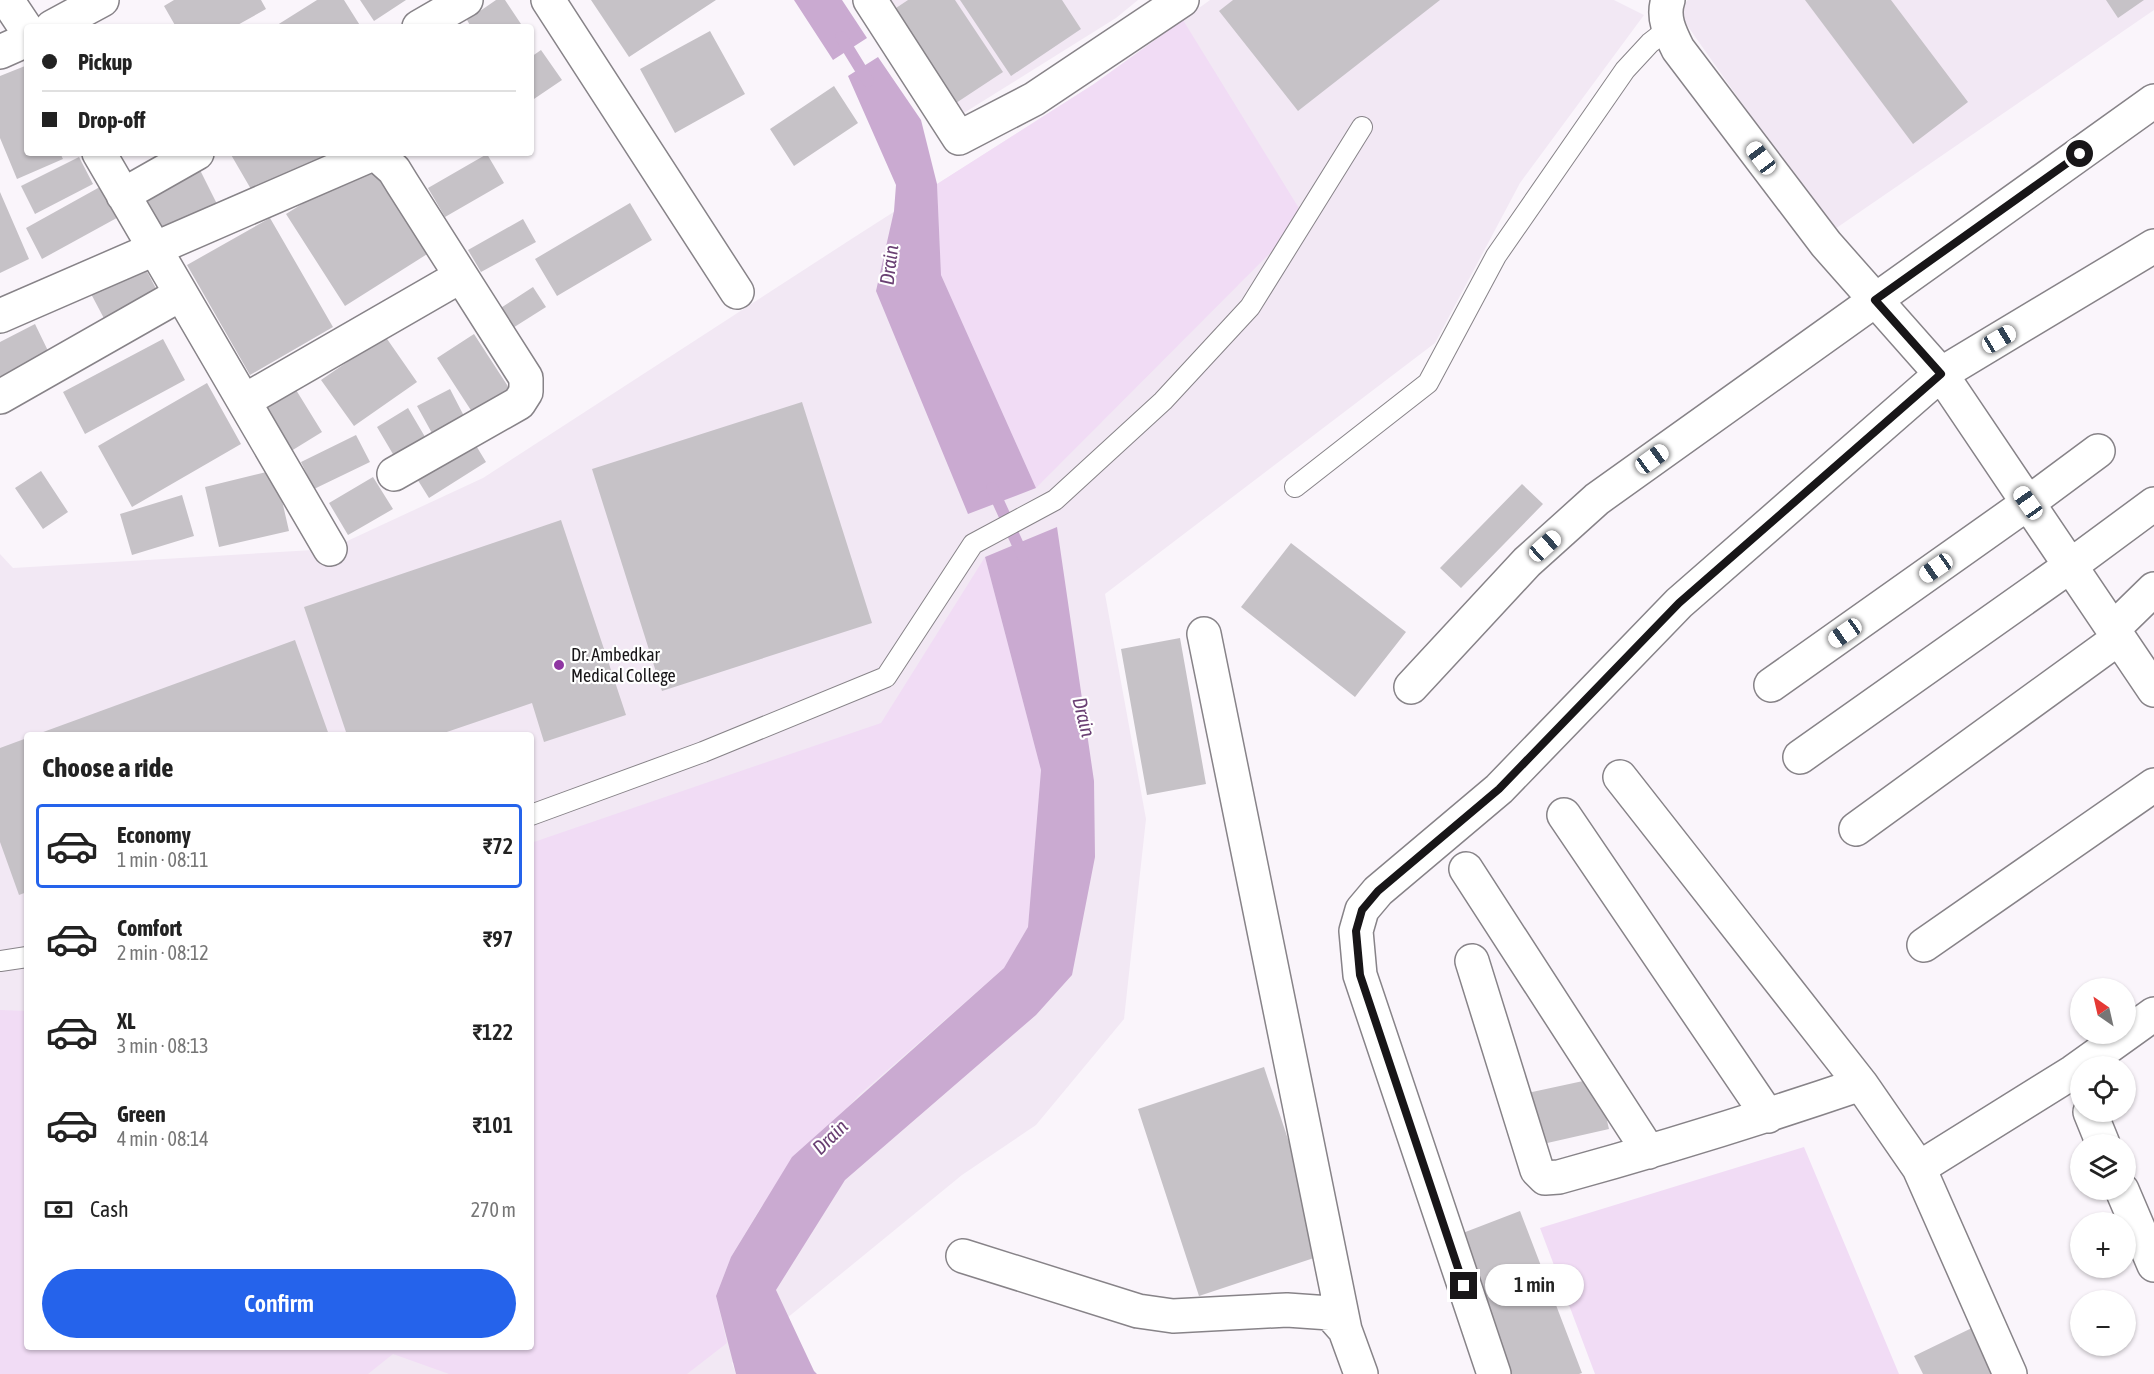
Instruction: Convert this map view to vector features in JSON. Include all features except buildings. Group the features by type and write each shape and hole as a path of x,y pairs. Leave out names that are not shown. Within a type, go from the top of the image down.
{"street":[{"path":"7,0 24,26"},
{"path":"58,24 102,0"},
{"path":"424,24 466,0"},
{"path":"548,0 737,292"},
{"path":"870,0 959,138 1034,99 1160,6"},
{"path":"1662,9 1678,49 1826,244 1941,374 2154,690"},
{"path":"0,52 24,41"},
{"path":"1411,687 1527,562 1597,499 2154,101"},
{"path":"101,156 330,549"},
{"path":"123,195 192,156"},
{"path":"0,316 368,156"},
{"path":"378,156 393,170 526,378 526,392 519,403 394,474"},
{"path":"1494,1374 1360,975 1356,931 1362,910 1378,891 1499,789 1679,603 1941,374 2154,246"},
{"path":"244,401 461,276"},
{"path":"0,397 181,294"},
{"path":"1771,685 2098,451"},
{"path":"1800,757 2154,504"},
{"path":"1856,829 2116,633 2154,589"},
{"path":"1204,634 1345,1330 1361,1374"},
{"path":"1620,777 1861,1084 1919,1168 2010,1374"},
{"path":"1924,945 2154,785"},
{"path":"1564,815 1768,1116"},
{"path":"1466,868 1649,1152"},
{"path":"1472,961 1537,1170 1545,1178 1559,1177 1649,1152 1768,1116 1861,1084"},
{"path":"2106,1056 2154,1014"},
{"path":"1919,1168 2070,1085"},
{"path":"2126,1200 2154,1266"},
{"path":"963,1256 1138,1311 1173,1316 1287,1310 1330,1313 1345,1330"}],"lane":[{"path":"1295,487 1428,383 1496,256 1625,70 1650,43 1662,9"},
{"path":"534,814 703,752 886,677 973,544 1055,500 1163,401 1250,307 1362,127"},
{"path":"0,961 24,957"}],"shaded area":[{"path":"883,0 1138,0 1116,18 959,116"},
{"name":"Dr. Ambedkar Medical College","path":"1210,0 1614,0 1644,15 1520,183 1435,343 1105,594 1146,819 1124,1019 1036,1125 962,1175 732,1363 736,1374 0,1374 0,554 13,568 330,549 483,478 1094,84"},
{"path":"1688,0 2154,0 2154,10 1832,231 1677,11"},
{"path":"1183,20 1305,218 1036,488 941,275 937,184 1094,84"},
{"path":"985,557 1041,770 1028,927 1004,968 859,1095 761,1207 731,1257 716,1296 727,1343 687,1374 449,1374 393,1354 368,1374 0,1374 0,1010 24,1011 24,1350 534,1350 534,842 881,723"},
{"path":"1804,1147 1899,1374 1595,1374 1540,1228"}],"water":[{"path":"794,0 842,0 867,38 833,60"},
{"path":"878,57 921,120 937,184 941,275 1036,488 968,514 876,291 894,211 896,185 848,76"},
{"path":"1057,527 1094,781 1095,857 1072,975 1036,1015 845,1180 776,1290 817,1374 736,1374 716,1296 731,1257 792,1157 1004,968 1028,927 1041,770 985,557"}],"waterway":[{"name":"Drain","path":"841,37 868,81"},
{"name":"Drain","path":"992,488 1023,556"}],"place":[{"name":"Dr. Ambedkar Medical College","path":"559,665"}],"route":[{"path":"1464,1286 1360,975 1356,931 1362,910 1378,891 1499,789 1679,603 1941,374 1875,300 2080,154"}]}
